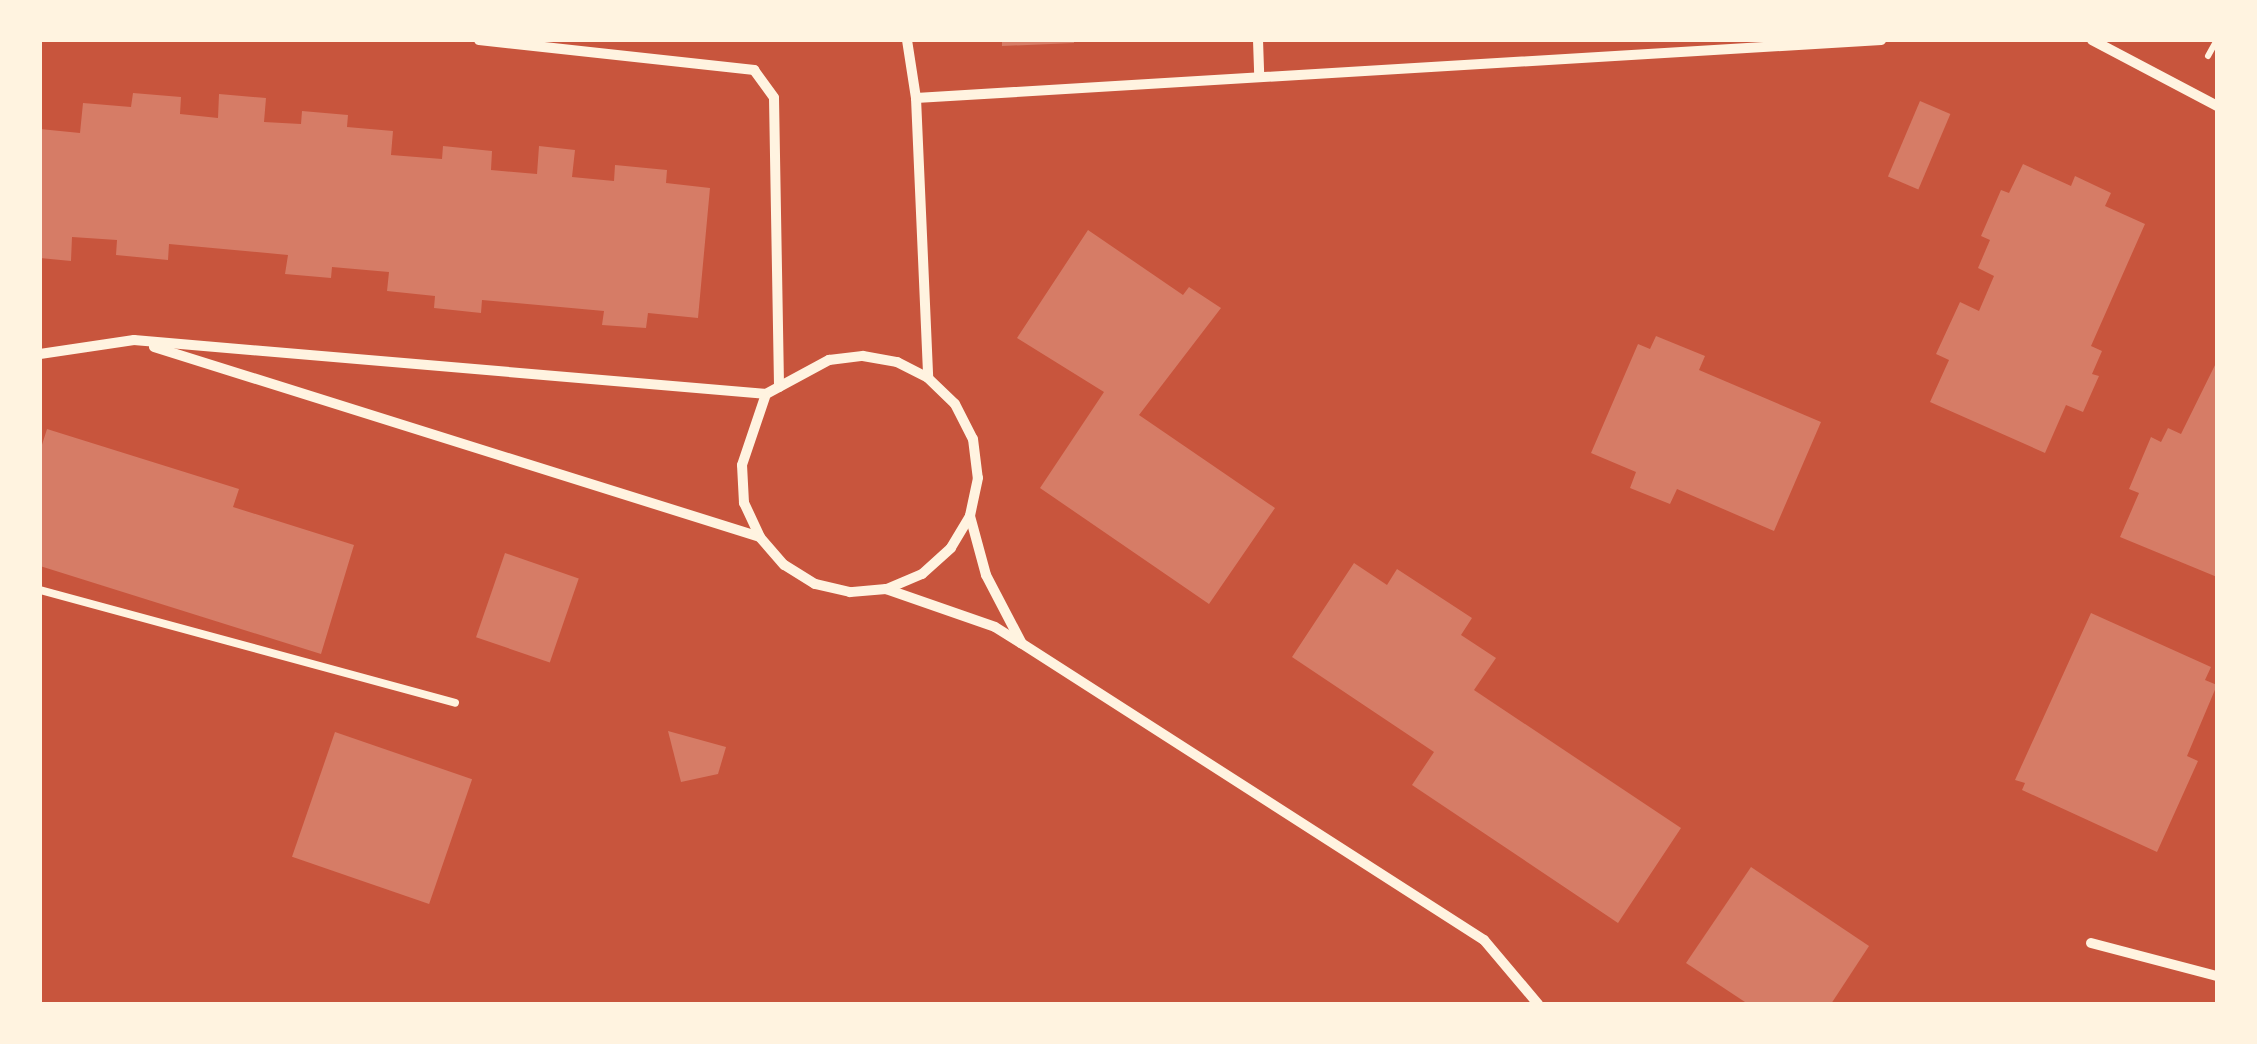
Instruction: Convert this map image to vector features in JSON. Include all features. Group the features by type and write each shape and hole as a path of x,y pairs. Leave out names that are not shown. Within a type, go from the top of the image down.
{"street":[{"path":"479,40 754,70 774,98 779,386"},
{"path":"907,40 916,98 928,378"},
{"path":"1258,40 1259,77"},
{"path":"916,98 1881,40"},
{"path":"2092,40 2217,106"},
{"path":"40,354 134,340 766,394 829,360 863,356 897,362 928,378 955,404 973,439 978,478 970,516 951,548 922,574 886,590 850,592 815,584 784,565 760,537 744,502 742,465 766,394"},
{"path":"134,340 760,537"},
{"path":"970,516 986,575 1022,643"},
{"path":"886,590 995,627 1022,643 1484,940 1538,1004"},
{"path":"2091,943 2217,976"}],"lane":[{"path":"40,590 455,703"}],"building":[{"path":"1002,40 1074,40 1074,43 1002,46"},
{"path":"133,93 181,97 180,114 218,118 219,94 266,98 264,122 301,124 302,111 348,115 347,127 393,131 391,155 442,159 443,146 492,151 491,170 537,174 539,146 575,150 572,177 614,181 615,165 667,170 666,183 710,188 698,318 648,313 646,328 602,325 604,311 482,300 481,313 434,308 435,296 387,291 389,272 332,267 331,278 285,274 288,255 169,244 168,260 116,255 117,240 72,237 71,261 40,258 40,129 80,133 83,103 131,107"},
{"path":"1920,101 1950,114 1918,189 1888,176"},
{"path":"2023,164 2071,186 2075,176 2111,193 2105,206 2145,224 2091,346 2102,351 2092,374 2099,376 2083,412 2066,405 2045,453 1930,402 1949,360 1936,354 1960,302 1979,311 1994,276 1978,268 1990,240 1981,236 2001,190 2009,193"},
{"path":"1088,230 1183,295 1189,287 1221,308 1139,415 1275,508 1209,604 1040,488 1104,392 1017,338"},
{"path":"1656,336 1705,356 1699,370 1821,422 1774,531 1677,489 1670,504 1630,488 1636,472 1591,453 1638,344 1650,349"},
{"path":"2217,361 2217,577 2120,537 2139,493 2129,489 2151,437 2161,442 2168,428 2181,434"},
{"path":"47,429 239,489 233,507 354,545 321,654 40,566 40,451"},
{"path":"505,553 579,578 550,663 476,637"},
{"path":"1354,563 1387,585 1397,569 1472,618 1461,635 1496,658 1474,690 1681,828 1618,923 1412,785 1434,752 1292,657"},
{"path":"2091,613 2211,667 2205,680 2217,685 2187,756 2198,761 2157,852 2022,790 2025,783 2015,780"},
{"path":"668,731 726,747 718,774 681,782"},
{"path":"335,732 472,779 429,904 292,857"},
{"path":"1751,867 1869,946 1831,1004 1748,1004 1686,963"}]}
